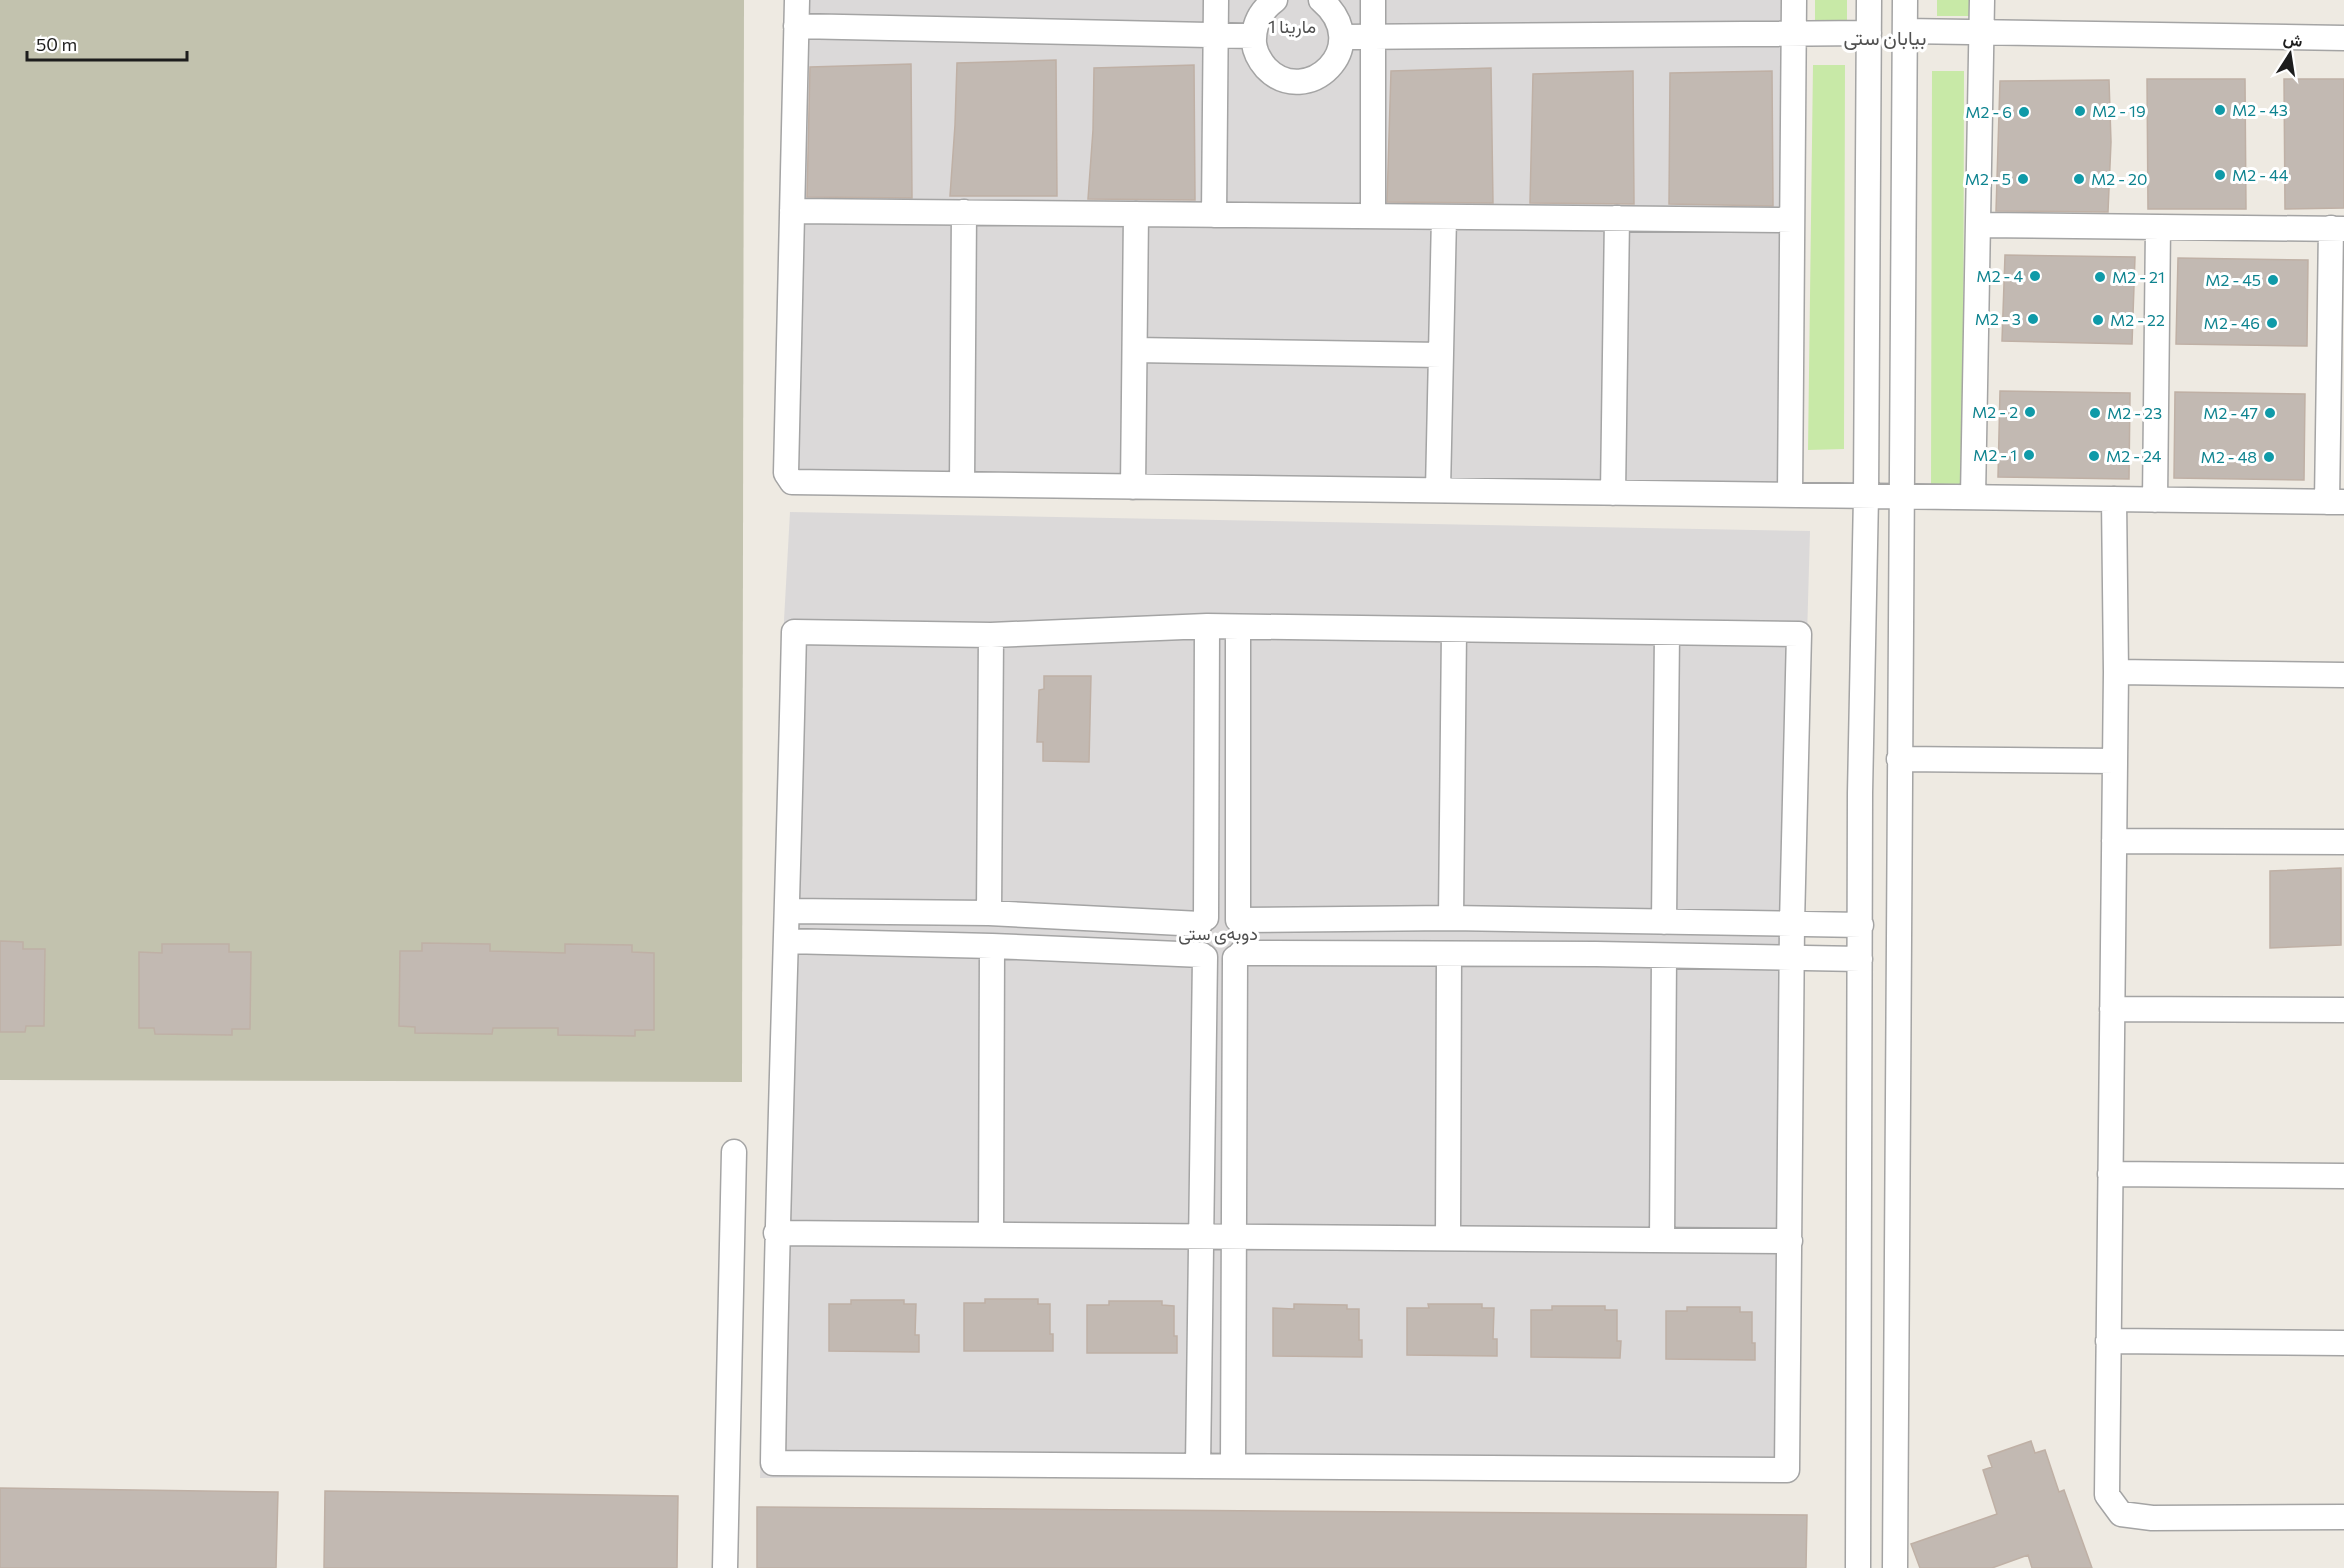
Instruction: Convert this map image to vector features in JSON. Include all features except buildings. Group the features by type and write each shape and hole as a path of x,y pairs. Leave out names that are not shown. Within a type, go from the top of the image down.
{"street":[{"path":"797,0 787,476 795,482 2336,502 2337,228 1978,225"},
{"path":"1214,214 1216,0"},
{"path":"1275,0 1266,6 1257,19 1254,36 1255,48 1261,62 1266,67 1283,79 1297,81 1311,80 1323,73 1334,63 1340,51 1342,37 1340,23 1332,10 1321,0"},
{"path":"1373,0 1373,216"},
{"path":"1790,495 1794,0"},
{"path":"1858,1568 1860,794 1866,496 1869,0"},
{"path":"1894,1568 1905,0"},
{"path":"1973,497 1982,0"},
{"path":"796,26 1254,36"},
{"path":"1905,31 2344,38"},
{"path":"1342,37 1869,33"},
{"path":"792,211 1792,220"},
{"path":"962,484 964,212"},
{"path":"1133,487 1136,214"},
{"path":"1438,490 1444,217"},
{"path":"1613,493 1617,218"},
{"path":"2155,500 2158,227"},
{"path":"1135,350 1441,355"},
{"path":"2114,499 2116,672 2107,1495 2121,1514 2152,1518 2344,1517"},
{"path":"1198,1466 1204,956 1196,936 1203,921 1207,626"},
{"path":"1207,626 1799,634 1792,924 1787,1470 773,1463 776,1233 788,911 794,632 991,635 1207,626"},
{"path":"1238,627 1238,920"},
{"path":"1451,918 1455,630"},
{"path":"1664,922 1666,633"},
{"path":"989,913 991,635"},
{"path":"2116,672 2344,675"},
{"path":"1899,759 2115,762"},
{"path":"1860,794 1899,793"},
{"path":"2114,841 2344,842"},
{"path":"788,911 989,913 1203,921 1212,914 1226,913 1238,920 1246,939 1238,956 1233,1237 1233,1466"},
{"path":"1238,920 1451,918 1861,925"},
{"path":"1596,921 1596,954"},
{"path":"786,941 992,946 1204,956 1220,963 1238,956 1449,954 1860,959"},
{"path":"991,1235 992,946"},
{"path":"1448,1238 1449,954"},
{"path":"1662,1240 1664,956"},
{"path":"2112,1009 2344,1010"},
{"path":"725,1568 734,1152"},
{"path":"2110,1174 2344,1176"},
{"path":"776,1233 1790,1240"},
{"path":"2108,1341 2344,1343"}],"shaded area":[{"path":"0,0 744,0 742,1082 0,1080"},
{"path":"801,0 1794,0 1790,495 794,482"},
{"path":"790,512 1810,531 1790,1241 1787,1470 760,1478 780,942 784,620"}],"green space":[{"path":"1815,0 1847,0 1847,22 1815,22"},
{"path":"1937,0 1969,0 1969,16 1937,16"},
{"path":"1813,65 1845,65 1844,449 1808,450"},
{"path":"1932,71 1964,71 1963,487 1931,486"}],"place":[{"name":"M2 - 43","path":"2220,110"},
{"name":"M2 - 19","path":"2080,111"},
{"name":"M2 - 6","path":"2024,112"},
{"name":"M2 - 44","path":"2220,175"},
{"name":"M2 - 5","path":"2023,179"},
{"name":"M2 - 20","path":"2079,179"},
{"name":"M2 - 4","path":"2035,276"},
{"name":"M2 - 21","path":"2100,277"},
{"name":"M2 - 45","path":"2273,280"},
{"name":"M2 - 3","path":"2033,319"},
{"name":"M2 - 22","path":"2098,320"},
{"name":"M2 - 46","path":"2272,323"},
{"name":"M2 - 2","path":"2030,412"},
{"name":"M2 - 23","path":"2095,413"},
{"name":"M2 - 47","path":"2270,413"},
{"name":"M2 - 1","path":"2029,455"},
{"name":"M2 - 24","path":"2094,456"},
{"name":"M2 - 48","path":"2269,457"}],"district":[{"name":"مارینا 1","path":"1292,27"},
{"name":"بیابان ستی","path":"1885,38"},
{"name":"دوبه‌ی ستی","path":"1218,934"}]}
